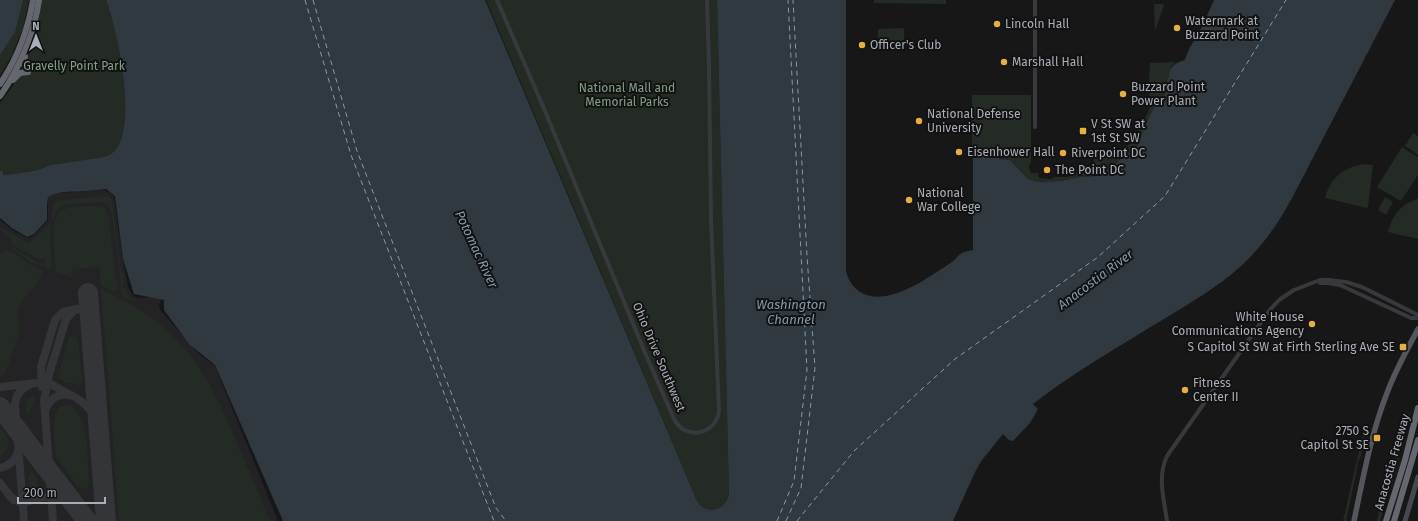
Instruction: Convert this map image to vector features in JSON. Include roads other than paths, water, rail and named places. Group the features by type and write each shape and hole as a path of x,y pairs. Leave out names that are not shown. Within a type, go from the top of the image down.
{"highway":[{"path":"1,82 13,62 24,36 33,0"},
{"path":"4,90 19,74 28,72 24,62 40,0"},
{"path":"0,96 16,69 30,40"},
{"name":"Anacostia Freeway","path":"1386,521 1405,460 1418,408"},
{"name":"Anacostia Freeway","path":"1394,521 1418,440"}],"main road":[{"path":"1354,521 1368,452 1377,419 1394,377 1418,329"},
{"path":"1405,521 1418,477"}],"street":[{"name":"Ohio Drive Southwest","path":"497,0 674,419 683,429 695,433 703,432 711,427 717,419 719,411 711,220 707,0"},
{"path":"1035,127 1036,0"},
{"path":"1167,521 1162,474 1168,454 1251,335 1272,308 1288,293 1310,283 1329,280 1357,285 1418,317"},
{"path":"1310,283 1340,285 1411,318 1418,317"}],"water":[{"path":"0,0 23,0 15,32 0,55"},
{"path":"106,0 485,0 697,501 701,506 710,510 724,504 729,494 717,0 846,0 846,271 850,281 856,289 862,293 873,296 884,296 896,293 921,282 961,254 973,250 973,154 999,154 999,159 1010,160 1028,179 1039,182 1060,181 1096,176 1113,167 1121,158 1128,154 1138,145 1144,128 1158,100 1161,102 1169,87 1165,85 1168,81 1170,70 1178,62 1185,60 1214,0 1395,0 1291,200 1275,227 1249,259 1232,274 1194,301 1081,370 1033,404 1038,409 1030,423 1013,441 1009,440 1003,434 982,460 953,521 283,521 215,365 189,344 164,310 164,300 134,294 123,259 115,196 106,189 62,192 48,197 47,220 34,234 27,237 12,228 0,218 0,171 3,171 3,175 21,173 38,170 50,165 104,157 112,153 118,146 123,132 125,95 120,53 111,14"}],"place":[{"name":"Lincoln Hall","path":"997,24"},
{"name":"Watermark at Buzzard Point","path":"1177,28"},
{"name":"Officer's Club","path":"862,45"},
{"name":"Marshall Hall","path":"1004,62"},
{"name":"Buzzard Point Power Plant","path":"1123,94"},
{"name":"National Defense University","path":"919,121"},
{"name":"V St SW at 1st St SW","path":"1083,131"},
{"name":"Eisenhower Hall","path":"959,152"},
{"name":"Riverpoint DC","path":"1063,153"},
{"name":"The Point DC","path":"1047,170"},
{"name":"National War College","path":"909,200"},
{"name":"White House Communications Agency","path":"1312,324"},
{"name":"S Capitol St SW at Firth Sterling Ave SE","path":"1403,347"},
{"name":"Fitness Center II","path":"1185,390"},
{"name":"2750 S Capitol St SE","path":"1377,438"}],"park label":[{"name":"Gravelly Point Park","path":"74,66"},
{"name":"National Mall and Memorial Parks","path":"627,95"}],"water label":[{"name":"Potomac River","path":"477,249"},
{"name":"Anacostia River","path":"1095,279"},
{"name":"Washington Channel","path":"791,312"}]}
